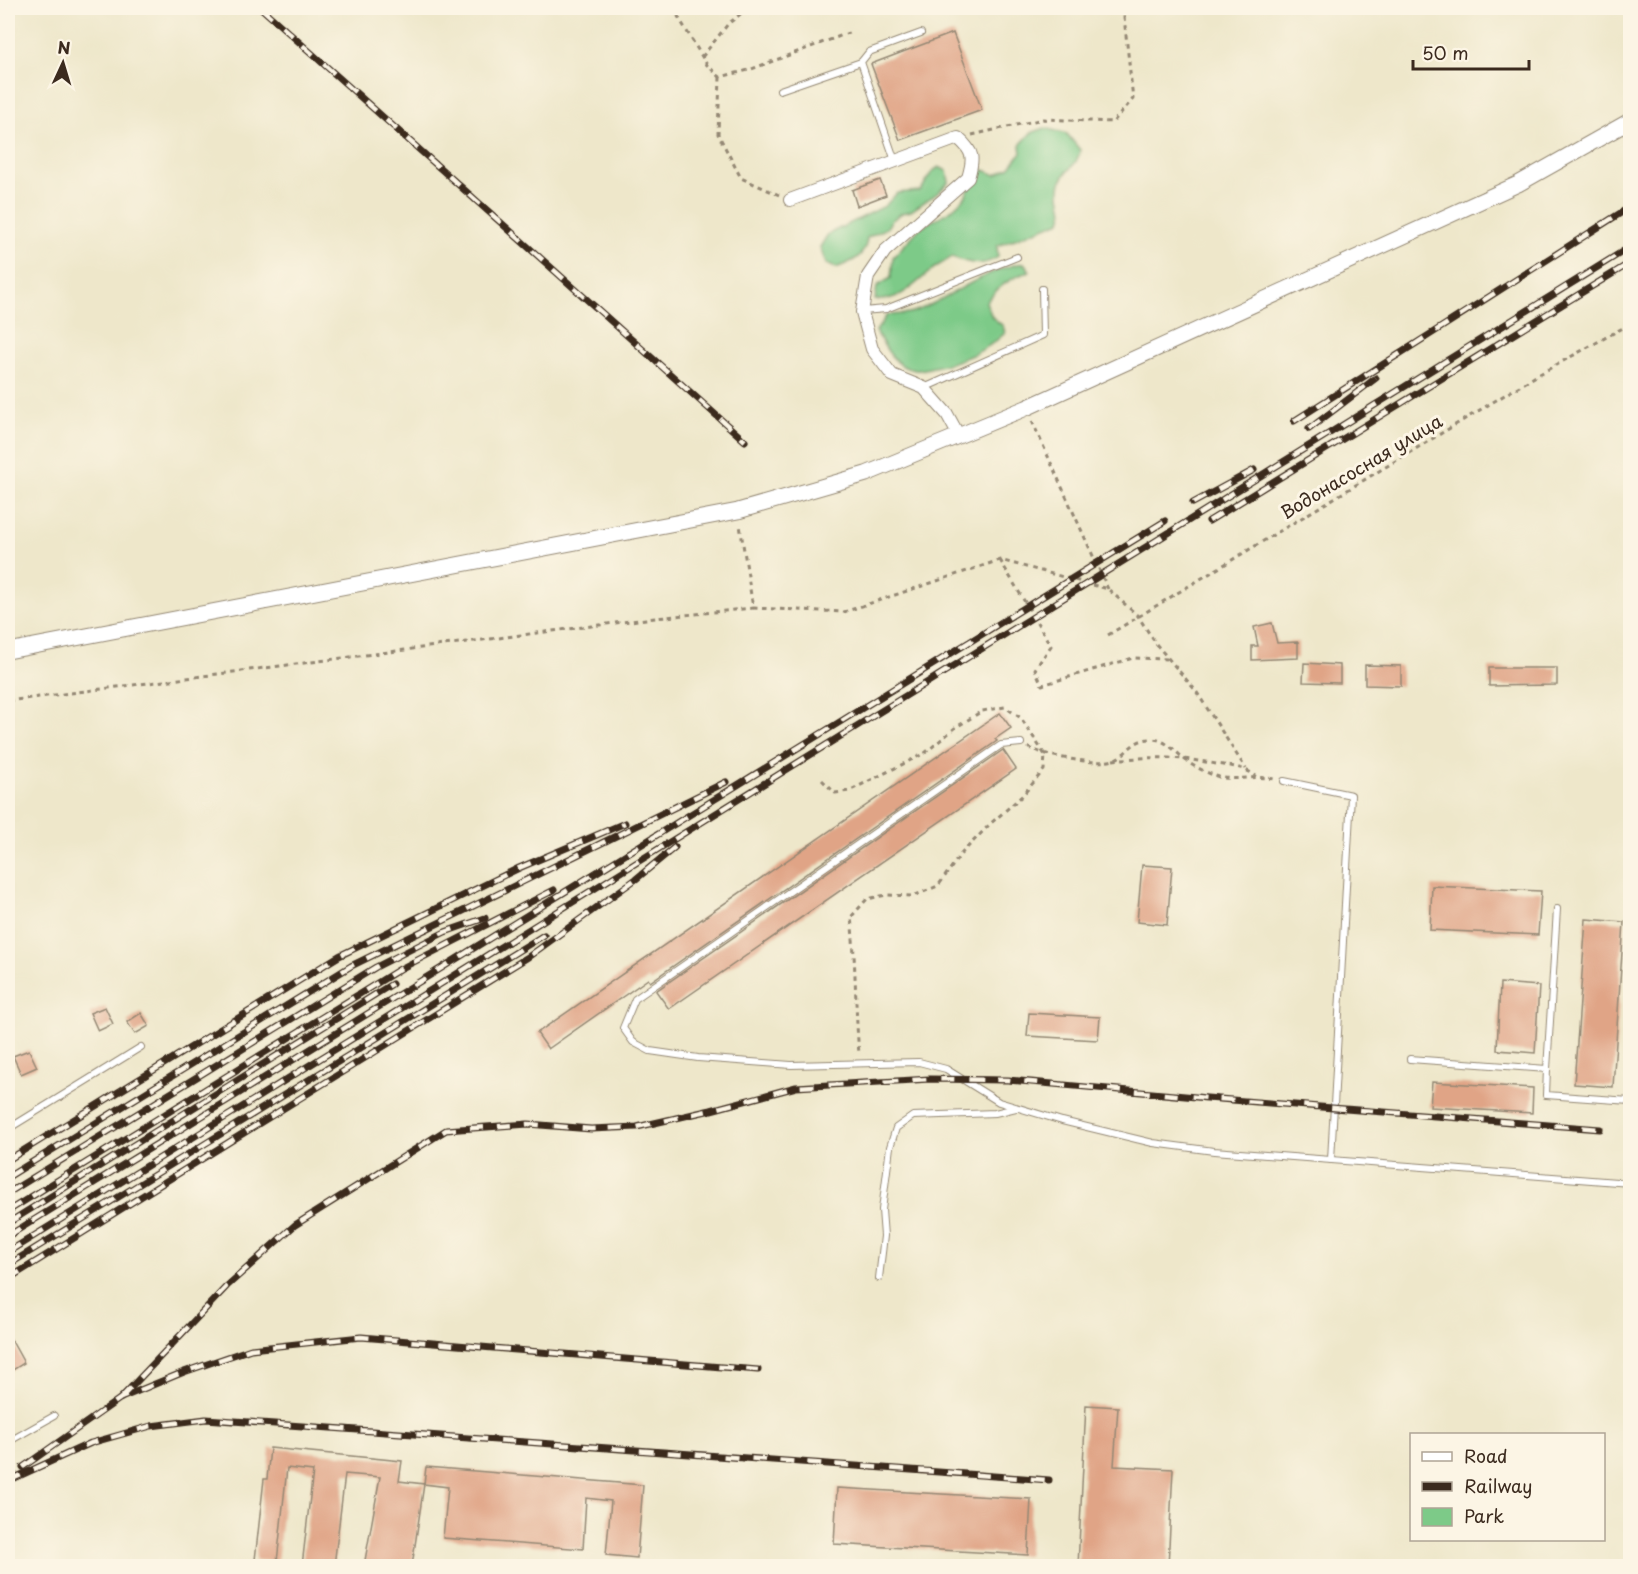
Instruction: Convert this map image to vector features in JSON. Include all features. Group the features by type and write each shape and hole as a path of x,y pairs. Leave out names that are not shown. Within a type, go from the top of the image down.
{"street":[{"path":"8,651 738,512 866,474 1026,408 1518,184 1630,121"},
{"path":"790,200 958,138 969,148 973,162 968,178 885,251 868,276 862,312 872,349 892,375 924,388 947,414 959,436"}],"lane":[{"path":"780,90 861,62 869,52 921,33"},
{"path":"861,62 895,161"},
{"path":"862,312 886,309 1017,257"},
{"path":"924,388 1042,335 1042,289"},
{"path":"1021,743 1001,745 635,999 623,1028 633,1042 650,1051 698,1058 791,1065 919,1062 946,1069 999,1102 1062,1121 1153,1143 1215,1151 1630,1183"},
{"path":"1284,781 1351,795 1331,1160"},
{"path":"1557,909 1546,1095 1630,1101"},
{"path":"8,1129 141,1047"},
{"path":"1410,1059 1547,1069"},
{"path":"879,1278 884,1236 882,1210 890,1147 896,1128 914,1116 994,1113 1017,1107"},
{"path":"8,1442 54,1416"}],"path":[{"path":"673,8 707,65 720,78 718,134 741,178 790,200"},
{"path":"702,57 728,24 748,8"},
{"path":"958,138 1043,119 1113,122 1133,99 1123,8"},
{"path":"720,78 749,70 850,32"},
{"name":"Водонасосная улица","path":"1108,634 1536,376 1630,324"},
{"path":"1026,408 1108,589 1138,616 1156,644 1196,691 1246,769 1258,777"},
{"path":"738,512 753,608"},
{"path":"8,700 646,618 753,608 844,612 1000,560 1108,589"},
{"path":"1000,560 1051,646 1035,669 1042,684 1133,658 1168,659"},
{"path":"822,780 835,793 849,791 925,753 954,728 982,711 1005,707 1020,718 1045,755 1044,770 1022,796 961,854 938,886 913,896 886,895 867,899 851,917 855,953 855,1014 860,1064"},
{"path":"1111,760 1135,742 1154,739 1171,747 1194,767 1220,777 1258,777 1284,781"},
{"path":"1021,743 1045,755 1080,760 1111,760 1143,756 1182,758 1246,769"}],"green space":[{"path":"1045,128 1067,134 1080,150 1076,161 1061,183 1063,216 1061,221 997,246 998,257 986,262 969,263 952,257 899,295 884,300 875,300 877,286 891,278 893,257 921,227 950,211 965,197 979,168 996,175 1009,168 1021,153 1020,145 1031,133"},
{"path":"939,167 947,171 949,182 939,192 911,211 902,213 891,221 887,228 867,238 864,250 853,261 836,268 826,264 820,247 828,234 885,206 897,193 920,191 930,175"},
{"path":"1024,263 1030,271 1005,283 986,302 992,317 1003,326 1005,333 970,356 922,370 908,368 896,361 876,331 887,315 916,311 982,277"}],"building":[{"path":"953,33 982,110 900,140 871,64"},
{"path":"880,180 886,195 857,206 852,190"},
{"path":"1272,623 1277,643 1298,642 1298,658 1252,660 1252,646 1258,646 1254,627"},
{"path":"1304,663 1340,665 1340,683 1303,682"},
{"path":"1365,665 1401,666 1401,686 1365,685"},
{"path":"1489,668 1557,668 1557,685 1489,686"},
{"path":"1000,713 1011,728 995,739 997,741 650,982 648,979 548,1049 537,1033"},
{"path":"1003,750 1016,769 669,1009 656,991"},
{"path":"1142,865 1172,867 1167,925 1137,922"},
{"path":"1432,886 1541,891 1538,935 1430,930"},
{"path":"1586,919 1624,922 1613,1087 1574,1084"},
{"path":"1500,983 1539,986 1535,1053 1497,1050"},
{"path":"105,1007 113,1024 98,1031 90,1013"},
{"path":"141,1013 149,1026 135,1034 127,1022"},
{"path":"1029,1013 1100,1017 1098,1040 1027,1036"},
{"path":"29,1050 37,1067 21,1074 13,1056"},
{"path":"1432,1082 1533,1088 1532,1113 1430,1107"},
{"path":"8,1334 24,1363 8,1373"},
{"path":"1086,1405 1118,1407 1114,1466 1173,1469 1168,1566 1078,1566"},
{"path":"270,1448 402,1461 399,1481 424,1484 412,1566 364,1566 380,1477 345,1474 334,1566 302,1566 313,1471 287,1468 277,1562 255,1560 264,1479 267,1479"},
{"path":"426,1467 643,1485 637,1558 606,1555 611,1501 586,1498 583,1549 443,1538 448,1487 424,1484"},
{"path":"837,1488 1031,1499 1028,1555 834,1544"}],"railway":[{"path":"261,8 745,441"},
{"path":"1294,421 1630,207"},
{"path":"8,1252 1630,247"},
{"path":"1209,521 1630,263"},
{"path":"1309,429 1376,378"},
{"path":"1193,503 1254,470"},
{"path":"8,1236 1165,521"},
{"path":"8,1177 351,966 726,782"},
{"path":"8,1160 339,956 519,868 625,823"},
{"path":"8,1279 528,957 636,879 675,847"},
{"path":"8,1211 400,969 554,890"},
{"path":"8,1193 376,967 445,932 485,918"},
{"path":"8,1265 544,935"},
{"path":"8,1223 392,984"},
{"path":"121,1398 227,1286 295,1225 446,1130 528,1124 591,1129 637,1127 796,1087 930,1079 1008,1080 1600,1129"},
{"path":"23,1467 121,1398 184,1372 251,1349 361,1337 758,1370"},
{"path":"8,1481 91,1443 151,1426 206,1419 1049,1480"}]}
